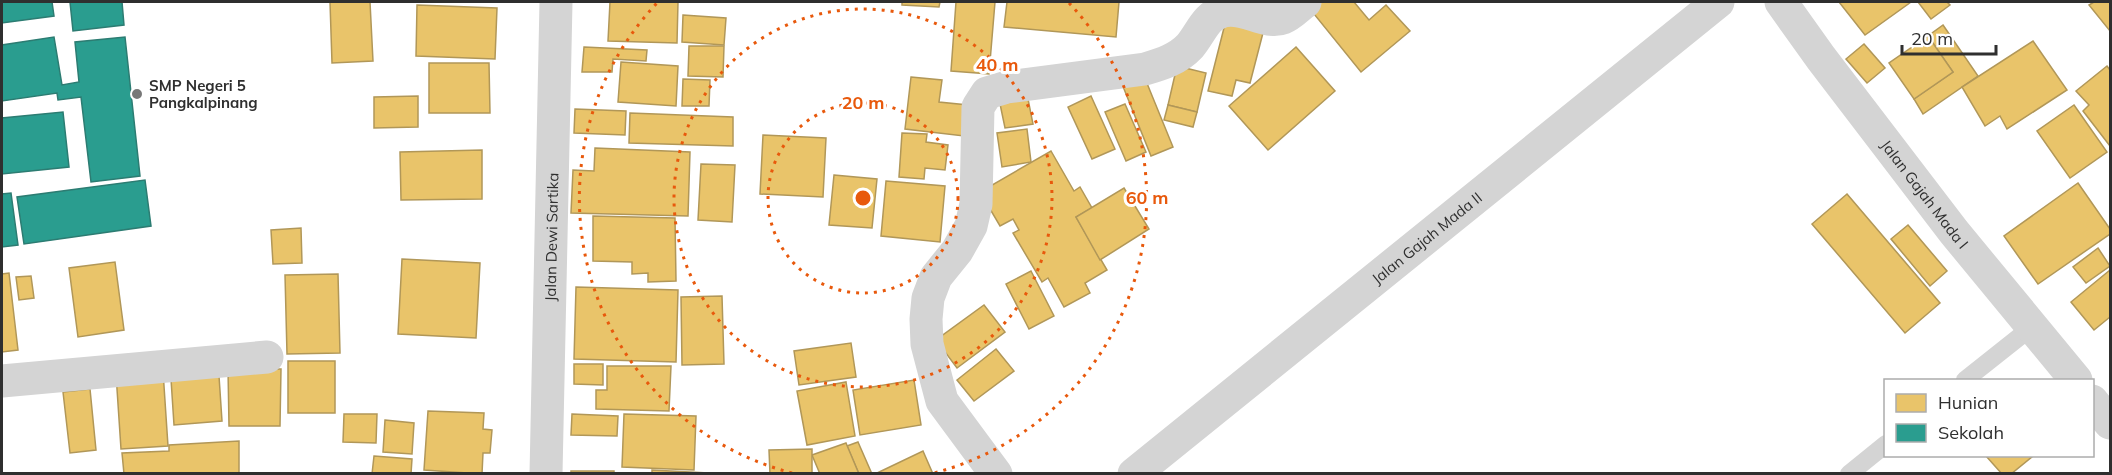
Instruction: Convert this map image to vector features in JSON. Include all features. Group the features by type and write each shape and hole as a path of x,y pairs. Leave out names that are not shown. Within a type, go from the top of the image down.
{"street":[{"name":"Jalan Dewi Sartika","path":"546,474 556,2"},
{"path":"996,474 942,401 927,344 926,319 928,298 936,277 957,250 970,226 976,204 976,117 981,99 987,93 1007,87 1145,69 1163,64 1177,57 1190,46 1214,8 1224,11 1239,9 1279,19 1305,2"},
{"name":"Jalan Gajah Mada II","path":"1134,474 1718,2"},
{"name":"Jalan Gajah Mada I","path":"1781,2 1954,232 2074,379"},
{"path":"2,381 267,357"},
{"path":"2094,403 2110,423"}],"lane":[{"path":"1967,379 2033,326"},
{"path":"1849,474 1884,446"}],"building: Hunian":[{"path":"330,2 370,2 373,61 332,63"},
{"path":"610,2 678,2 677,43 608,41"},
{"path":"902,2 940,2 939,7 902,5"},
{"path":"956,2 995,2 989,74 951,71"},
{"path":"1007,2 1119,2 1116,37 1004,27"},
{"path":"1320,2 1354,2 1369,20 1386,5 1410,31 1361,72 1310,9"},
{"path":"1839,2 1911,2 1865,35"},
{"path":"1918,2 1947,2 1950,5 1931,19"},
{"path":"2094,2 2110,2 2110,31 2089,5"},
{"path":"417,5 497,8 495,59 416,56"},
{"path":"683,15 726,18 724,45 682,42"},
{"path":"1226,20 1264,29 1250,83 1236,80 1232,96 1208,91"},
{"path":"1943,25 1978,76 1923,114 1914,99 1953,72 1928,36"},
{"path":"1928,36 1953,72 1914,99 1889,63"},
{"path":"2033,41 2067,90 2007,129 2000,116 1985,126 1962,87"},
{"path":"1864,44 1885,68 1867,83 1846,59"},
{"path":"689,46 724,46 723,77 688,76"},
{"path":"584,47 647,50 646,61 613,59 612,72 582,72"},
{"path":"1296,47 1335,91 1268,150 1229,106"},
{"path":"621,62 678,66 676,106 618,102"},
{"path":"429,63 489,63 490,113 429,113"},
{"path":"1177,66 1206,73 1197,112 1168,105"},
{"path":"2107,66 2110,70 2110,146 2083,111 2089,105 2076,91"},
{"path":"1144,76 1173,147 1151,156 1122,84"},
{"path":"911,77 942,80 939,102 968,105 964,136 905,129"},
{"path":"683,79 710,80 709,106 682,106"},
{"path":"1027,94 1033,124 1005,128 999,99"},
{"path":"418,96 418,127 374,128 374,97"},
{"path":"1091,96 1115,149 1092,159 1068,107"},
{"path":"1125,104 1146,152 1126,161 1105,112"},
{"path":"1168,105 1197,112 1193,127 1164,120"},
{"path":"2074,105 2107,152 2070,178 2037,131"},
{"path":"575,109 626,111 625,135 574,133"},
{"path":"630,113 733,117 733,146 629,143"},
{"path":"1027,129 1031,162 1002,167 997,133"},
{"path":"902,133 927,134 926,142 948,145 945,170 925,168 924,179 899,177"},
{"path":"763,135 826,138 823,197 760,194"},
{"path":"595,148 690,152 688,216 571,213 573,170 594,171"},
{"path":"482,150 482,199 401,200 400,152"},
{"path":"1051,151 1074,191 1080,187 1092,208 1076,217 1107,270 1085,283 1090,293 1064,307 1048,278 1042,282 1013,233 1019,230 1013,219 1000,226 980,192"},
{"path":"701,164 735,165 732,222 698,220"},
{"path":"834,175 877,179 872,228 829,225"},
{"path":"886,181 945,186 940,242 881,236"},
{"path":"2078,183 2110,229 2110,234 2038,284 2004,236"},
{"path":"1124,188 1149,229 1100,260 1076,217"},
{"path":"1847,194 1940,303 1905,333 1812,224"},
{"path":"593,216 675,218 676,281 648,282 648,273 632,274 632,262 593,261"},
{"path":"1908,225 1947,271 1930,286 1891,239"},
{"path":"301,228 302,263 273,264 271,230"},
{"path":"2098,248 2110,266 2086,283 2073,267"},
{"path":"402,259 480,263 476,338 398,334"},
{"path":"115,262 124,330 78,337 69,268"},
{"path":"2110,270 2110,317 2094,330 2071,302"},
{"path":"1031,271 1054,316 1029,329 1006,284"},
{"path":"9,273 18,350 2,352 2,274"},
{"path":"338,274 340,353 287,354 285,275"},
{"path":"31,276 34,298 19,300 16,277"},
{"path":"576,287 678,290 676,362 574,359"},
{"path":"722,296 724,364 682,365 681,297"},
{"path":"984,305 1005,332 957,368 936,340"},
{"path":"851,343 856,377 799,385 794,351"},
{"path":"996,349 1014,371 974,401 957,380"},
{"path":"288,361 335,361 335,413 288,413"},
{"path":"574,364 603,364 603,385 574,384"},
{"path":"607,366 671,366 669,411 596,409 596,390 607,390"},
{"path":"228,369 281,369 280,426 229,426"},
{"path":"163,371 168,446 121,449 116,374"},
{"path":"219,376 222,421 174,425 171,379"},
{"path":"914,380 921,425 860,435 853,390"},
{"path":"846,382 855,436 807,445 797,391"},
{"path":"90,389 96,450 70,453 63,392"},
{"path":"428,411 484,413 483,429 492,430 490,453 483,453 482,474 424,470"},
{"path":"344,414 377,414 376,443 343,442"},
{"path":"572,414 618,416 617,436 571,435"},
{"path":"624,414 696,416 694,470 622,467"},
{"path":"385,420 414,423 412,454 383,452"},
{"path":"239,441 239,474 124,474 122,453 169,451 169,445"},
{"path":"858,442 872,474 859,474 847,446"},
{"path":"846,443 859,474 820,474 812,455"},
{"path":"812,449 812,474 770,474 769,450"},
{"path":"923,451 933,474 875,474"},
{"path":"374,456 412,459 411,474 372,474"},
{"path":"1987,457 2032,457 2011,474 2002,474"},
{"path":"652,470 708,473 708,474 652,474"},
{"path":"571,471 614,471 614,474 571,474"}],"building: Sekolah":[{"path":"2,2 52,2 54,16 2,23"},
{"path":"70,2 122,2 124,25 73,31"},
{"path":"54,37 62,85 79,82 75,42 125,37 140,176 91,182 81,97 58,100 57,93 2,101 2,45"},
{"path":"63,112 69,167 2,174 2,118"},
{"path":"145,180 151,226 24,244 17,197"},
{"path":"11,193 18,245 2,247 2,194"}],"place":[{"name":"SMP Negeri 5 Pangkalpinang","path":"137,94"}]}
